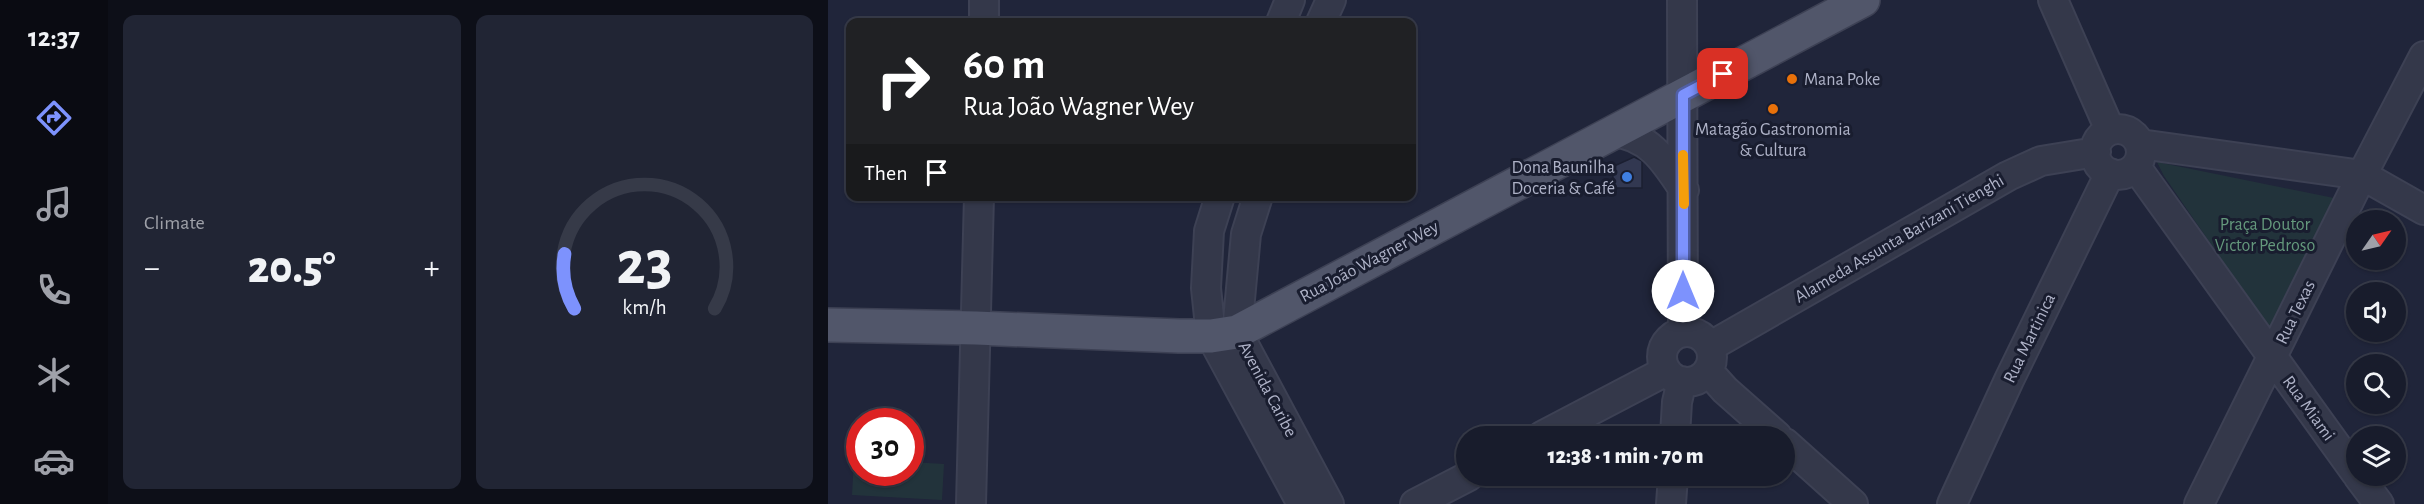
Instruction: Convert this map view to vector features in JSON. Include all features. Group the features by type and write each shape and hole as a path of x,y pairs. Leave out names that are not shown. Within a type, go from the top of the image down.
{"main road":[{"name":"Rua João Wagner Wey","path":"1224,334 1863,0"},
{"path":"828,325 1224,334"}],"street":[{"path":"984,0 984,18"},
{"path":"1283,18 1290,0"},
{"path":"1323,18 1331,0"},
{"path":"1682,0 1683,332"},
{"name":"Rua Miami","path":"2053,0 2118,153 2346,459"},
{"name":"Rua Texas","path":"2199,504 2362,175 2424,56"},
{"path":"1612,132 1630,133 1653,149 1668,165 1684,190"},
{"name":"Alameda Assunta Barizani Tienghi","path":"1564,426 1692,367 2008,176 2041,161 2118,153 2362,175 2424,210"},
{"name":"Rua Martinica","path":"1952,504 2118,153"},
{"path":"971,504 980,201"},
{"name":"Avenida Caribe","path":"1218,201 1209,231 1206,288 1224,334 1302,504"},
{"name":"Avenida Caribe","path":"1256,201 1246,234 1241,272 1224,334 1329,504"},
{"path":"1676,426 1677,402 1692,367 1699,334 1683,332 1668,340 1663,348 1662,356 1692,367 1725,390 1766,426"},
{"path":"1795,452 1853,504"},
{"path":"1415,504 1456,482"},
{"path":"1671,504 1672,486"},
{"name":"Rua Miami","path":"2366,486 2379,504"}],"green space":[{"name":"Praça Doutor Victor Pedroso","path":"2157,162 2339,199 2270,330 2164,176"},
{"path":"924,463 944,464 942,500 852,495 852,486 924,486"}],"building":[{"name":"Dona Baunilha Doceria & Café","path":"1634,157 1642,161 1642,188 1614,188 1612,167"}],"slow traffic":[{"path":"1683,155 1684,204"}],"place":[{"name":"Mana Poke","path":"1792,79"},
{"name":"Matagão Gastronomia & Cultura","path":"1773,109"},
{"name":"Dona Baunilha Doceria & Café","path":"1627,177"}],"route":[{"path":"1683,291 1683,95 1723,74"}]}
